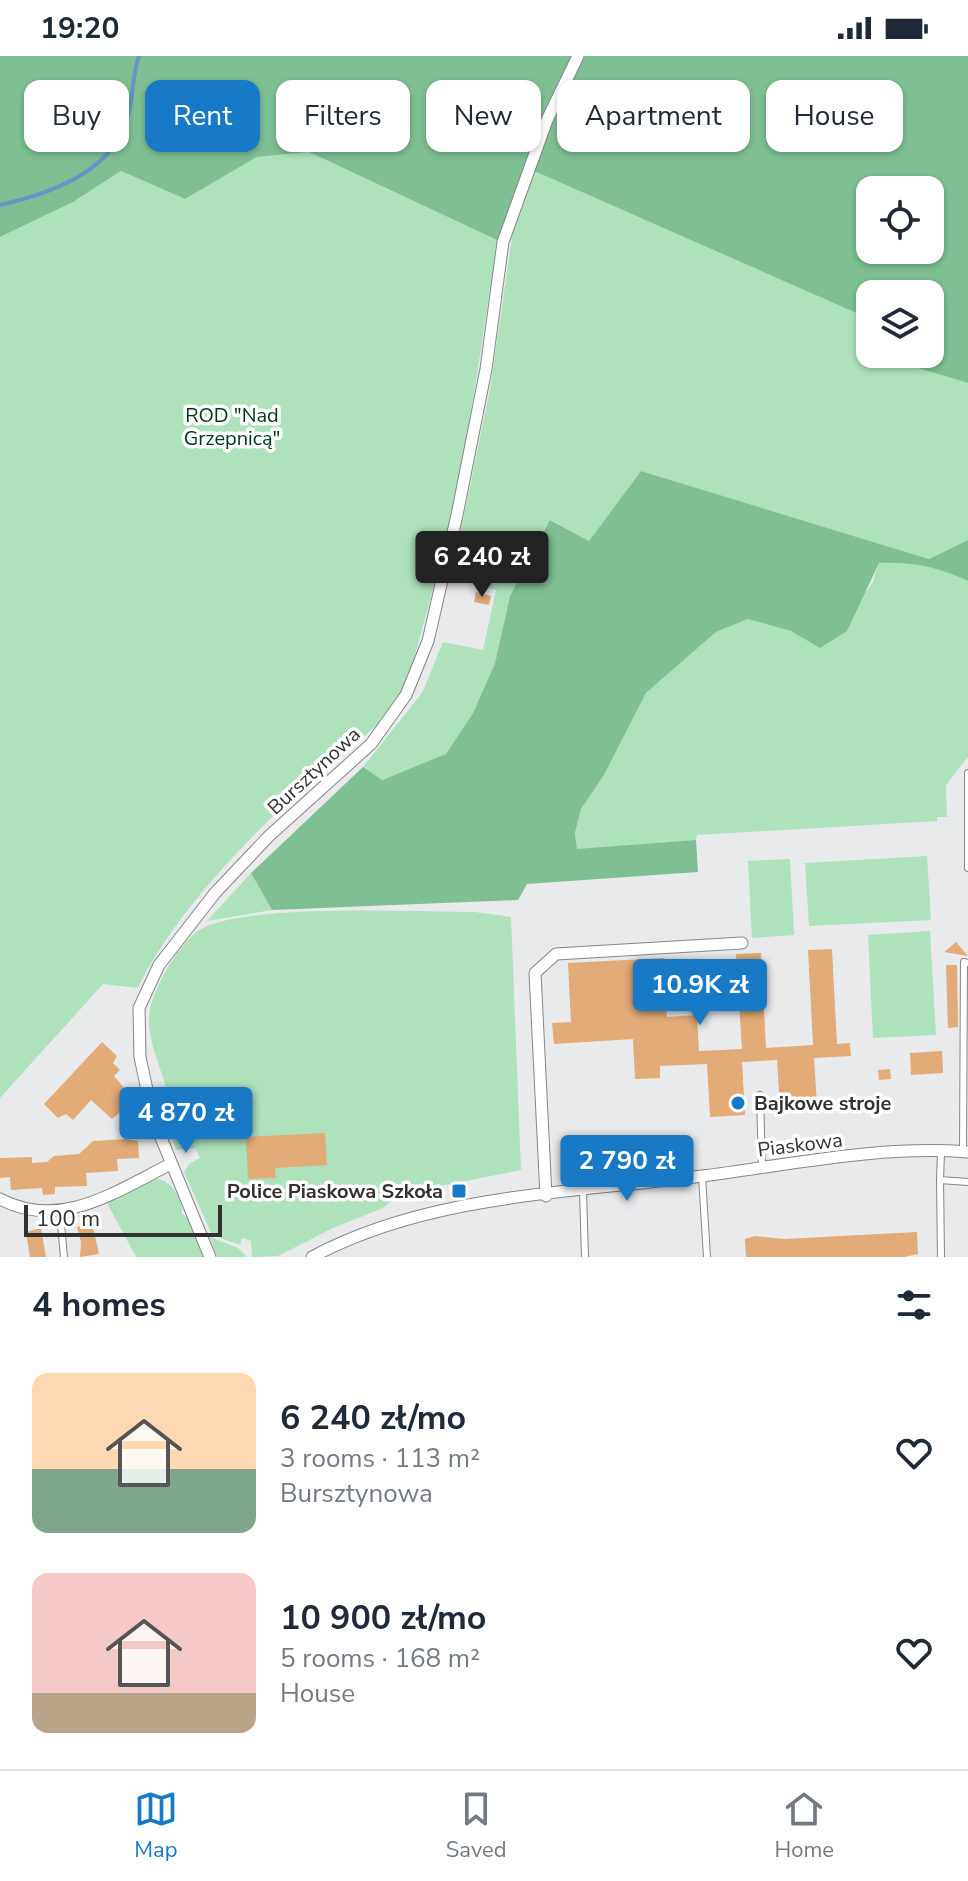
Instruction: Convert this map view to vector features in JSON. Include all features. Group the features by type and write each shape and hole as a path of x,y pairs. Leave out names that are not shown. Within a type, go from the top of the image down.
{"street":[{"name":"Bursztynowa","path":"210,1257 186,1212 142,1072 138,1025 145,991 167,953 215,893 269,836 371,744 406,695 428,641 454,529 486,369 503,242 547,120 578,56"},
{"path":"546,1196 535,973 556,954 742,943"},
{"name":"Piaskowa","path":"312,1257 398,1221 479,1204 869,1154 966,1152"},
{"path":"0,1199 27,1210 60,1213 171,1164"}],"lane":[{"path":"968,773 968,868"},
{"path":"966,1152 964,962 968,963"},
{"path":"760,1095 762,1168"},
{"path":"941,1151 941,1257"},
{"path":"702,1176 707,1257"},
{"path":"940,1180 968,1182"},
{"path":"583,1191 585,1257"},
{"path":"60,1213 64,1257"}],"green space":[{"path":"0,56 968,56 968,383 918,368 944,368 944,280 856,280 856,313 525,167 497,240 309,152 257,157 185,199 121,171 73,202 0,237"},
{"name":"ROD \"Nad Grzepnicą\"","path":"309,152 497,240 459,476 419,641 400,694 385,716 309,782 244,845 167,938 138,988 103,984 0,1098 0,237 73,202 121,171 185,199 257,157"},
{"path":"534,171 856,313 856,368 918,368 968,383 968,540 929,559 641,471 589,541 551,520 510,596 495,663 473,713 446,755 381,780 363,767 422,693 443,642 483,650 496,590 451,578 490,389 513,230"},
{"path":"641,471 929,559 968,540 968,581 925,566 879,563 847,631 820,648 791,631 748,619 716,632 646,693 604,775 581,809 575,833 577,849 696,840 698,872 527,884 518,900 272,910 251,873 363,767 382,780 446,754 473,713 495,663 510,596 550,520 589,541"},
{"path":"903,561 946,570 968,581 968,757 946,785 947,817 937,817 937,821 697,835 696,840 577,850 575,833 581,809 604,775 646,693 716,632 748,619 791,631 820,647 872,584 879,563"},
{"path":"927,856 931,920 809,926 805,863"},
{"path":"790,859 794,935 752,938 748,861"},
{"path":"251,873 272,910 207,921"},
{"path":"333,911 475,912 511,917 521,1170 400,1194 383,1208 333,1228 278,1256 252,1257 251,1241 242,1238 240,1245 212,1235 184,1172 189,1164 200,1158 195,1148 176,1150 173,1139 180,1131 180,1117 168,1116 167,1091 149,1025 152,1000 169,965 185,943 201,929 255,915"},
{"path":"930,931 936,1035 873,1038 868,935"},
{"path":"154,1178 166,1182 175,1191 181,1202 182,1214 188,1218 204,1257 136,1257 106,1201"},
{"path":"210,1237 238,1248 247,1257 217,1257"}],"building":[{"path":"476,592 491,596 489,605 474,602"},
{"path":"956,942 968,956 944,952"},
{"path":"832,949 837,1044 850,1043 851,1056 814,1058 817,1105 780,1107 777,1060 742,1062 745,1115 710,1117 707,1064 660,1066 660,1078 635,1079 633,1039 554,1044 552,1023 571,1022 568,963 664,958 667,1017 697,1015 699,1051 742,1049 736,954 761,953 766,1048 813,1045 808,950"},
{"path":"946,965 957,965 958,1027 948,1028"},
{"path":"102,1042 117,1056 113,1063 120,1070 114,1076 134,1100 112,1119 91,1100 73,1120 66,1114 58,1118 44,1104"},
{"path":"942,1051 943,1073 911,1075 910,1053"},
{"path":"890,1069 891,1079 879,1080 878,1070"},
{"path":"325,1133 327,1165 275,1168 276,1178 248,1179 246,1137"},
{"path":"93,1141 138,1141 139,1158 117,1159 118,1171 86,1173 87,1186 55,1187 55,1194 43,1195 42,1188 11,1190 10,1177 0,1178 0,1158 32,1157 32,1163 47,1162 54,1156 79,1154"},
{"path":"92,1223 99,1254 80,1257 81,1242 77,1227"},
{"path":"41,1228 46,1257 30,1257 26,1232"},
{"path":"917,1232 918,1254 904,1257 746,1257 745,1239 755,1236 784,1239"}],"waterway":[{"path":"0,205 56,188 105,156 126,123 139,56"}],"place":[{"name":"Bajkowe stroje","path":"738,1103"},
{"name":"Police Piaskowa Szkoła","path":"459,1191"}]}
